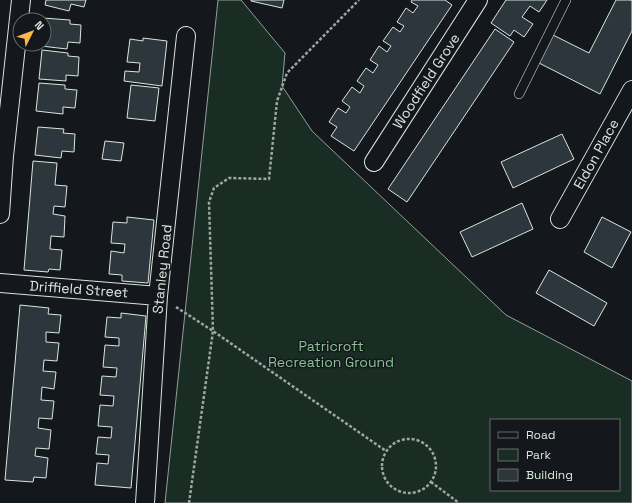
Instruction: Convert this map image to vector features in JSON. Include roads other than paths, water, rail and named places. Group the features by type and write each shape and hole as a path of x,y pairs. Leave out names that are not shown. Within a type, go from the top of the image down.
{"street":[{"path":"0,214 2,156 21,0"},
{"name":"Woodfield Grove","path":"374,162 478,0"},
{"name":"Stanley Road","path":"145,503 158,296 186,36"},
{"name":"Eldon Place","path":"560,219 632,90"},
{"name":"Driffield Street","path":"0,283 158,296"}],"lane":[{"path":"519,94 566,0"}],"park label":[{"name":"Patricroft Recreation Ground","path":"331,354"}]}
